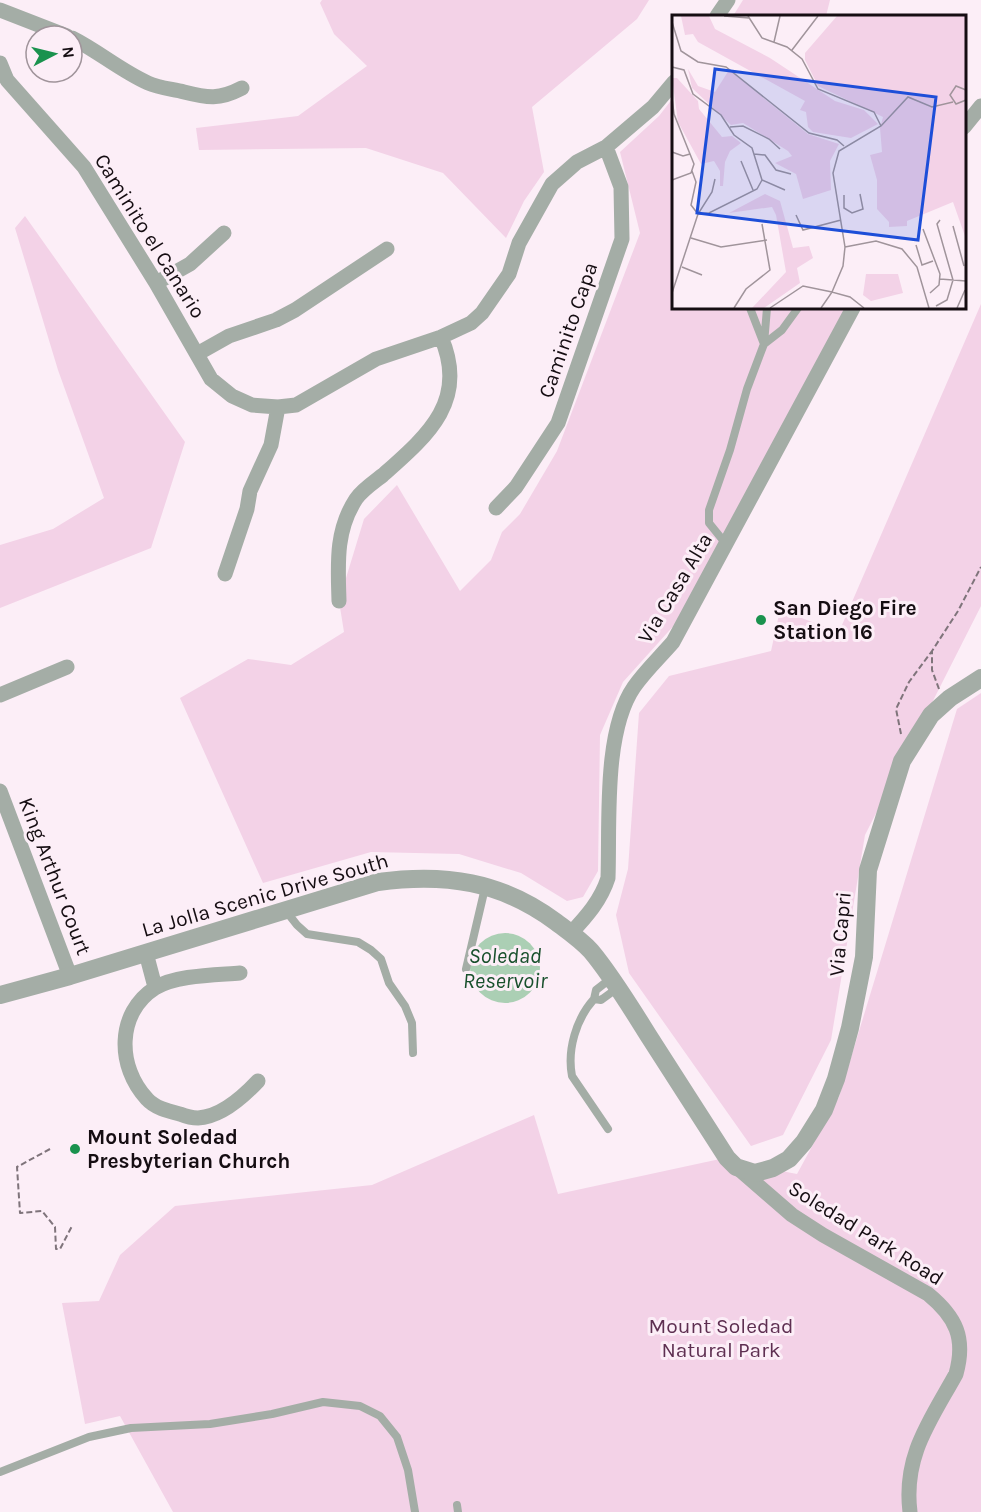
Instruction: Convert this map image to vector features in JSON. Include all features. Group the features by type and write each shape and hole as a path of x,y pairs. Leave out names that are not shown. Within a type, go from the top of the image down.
{"street":[{"path":"718,15 728,0"},
{"path":"0,10 36,24"},
{"path":"84,44 112,64 149,84 209,98 227,96 242,88"},
{"name":"Caminito el Canario","path":"0,63 7,80 84,167 156,283 211,380 232,396 252,405 278,407"},
{"path":"225,574 247,509 249,491 271,445 278,407 296,405 376,359 441,337 471,323 482,313 509,274 519,243 552,184 578,162 606,147 653,107 672,84"},
{"path":"966,125 981,106"},
{"name":"Caminito Capa","path":"496,508 516,487 558,423 622,238 621,187 606,147"},
{"path":"156,283 190,264 224,233"},
{"path":"197,354 229,336 276,320 295,310 387,249"},
{"name":"Via Casa Alta","path":"571,933 592,910 605,890 608,878 612,754 616,728 633,688 673,642 852,309"},
{"path":"339,601 338,555 342,527 357,498 421,441 445,405 450,386 448,353 441,337"},
{"path":"0,695 67,667"},
{"name":"Via Capri","path":"736,1167 755,1173 773,1168 789,1159 804,1142 824,1110 836,1079 850,1028 864,957 868,870 902,762 931,715 950,698 981,678"},
{"name":"King Arthur Court","path":"0,791 70,976"},
{"name":"La Jolla Scenic Drive South","path":"0,995 70,976 378,882 408,878 453,880 486,886 534,906 571,933 591,952 727,1158 736,1167"},
{"path":"146,953 155,987"},
{"path":"240,973 192,978 155,987 137,1003 126,1026 124,1042 130,1075 148,1100 165,1110 197,1118 212,1114 242,1099 258,1081"},
{"name":"Soledad Park Road","path":"736,1167 792,1215 928,1294 943,1307 956,1326 959,1362 956,1374 920,1440 911,1464 908,1492 910,1512"}],"lane":[{"path":"750,309 764,344"},
{"path":"726,544 709,523 710,510 747,389 764,344 767,309"},
{"path":"764,344 782,330 797,309"},
{"path":"466,969 486,886"},
{"path":"285,910 307,934 358,942 381,959 389,983 405,1006 412,1023 413,1053"},
{"path":"608,1129 572,1076 570,1068 578,1023 594,999 596,990 605,983 614,984"},
{"path":"0,1472 89,1437 121,1430 210,1424 272,1414 323,1402 360,1406 380,1416 397,1437 408,1470 415,1512"}],"path":[{"path":"910,749 900,732 896,710 909,682 958,611 981,567"},
{"path":"932,651 932,670 937,688 950,698"},
{"path":"50,1149 16,1167 20,1213 42,1211 55,1227 56,1249 60,1249 72,1226"}],"green space":[{"path":"322,0 649,0 637,19 532,107 544,172 524,201 506,238 443,173 366,148 199,150 196,128 298,116 367,66 334,34 320,3"},
{"path":"743,0 830,0 826,15 734,15"},
{"path":"672,99 672,309 853,309 677,622 623,682 600,735 598,871 583,897 567,901 521,873 459,854 371,852 263,883 180,698 248,659 291,665 344,632 339,601 364,519 397,485 460,591 491,560 502,532 520,514 557,451 640,233 620,152 659,116"},
{"path":"25,216 185,442 151,548 0,608 0,545 53,529 104,498 58,370 15,228"},
{"path":"981,304 981,606 865,835 831,1040 783,1135 751,1146 629,973 616,915 628,869 639,713 669,676 771,651 780,610 839,632"},
{"name":"Mount Soledad Natural Park","path":"981,693 981,1512 173,1512 120,1416 85,1424 62,1303 99,1301 120,1255 175,1206 372,1185 534,1115 558,1194 720,1159 797,1174 839,1097 957,709"}],"water":[{"name":"Soledad Reservoir","path":"505,933 518,936 530,943 537,955 540,968 537,981 530,993 518,1000 505,1003 492,1000 480,993 473,981 470,968 473,955 480,943 492,936"}],"place":[{"name":"San Diego Fire Station 16","path":"761,620"},
{"name":"Mount Soledad Presbyterian Church","path":"75,1149"}]}
